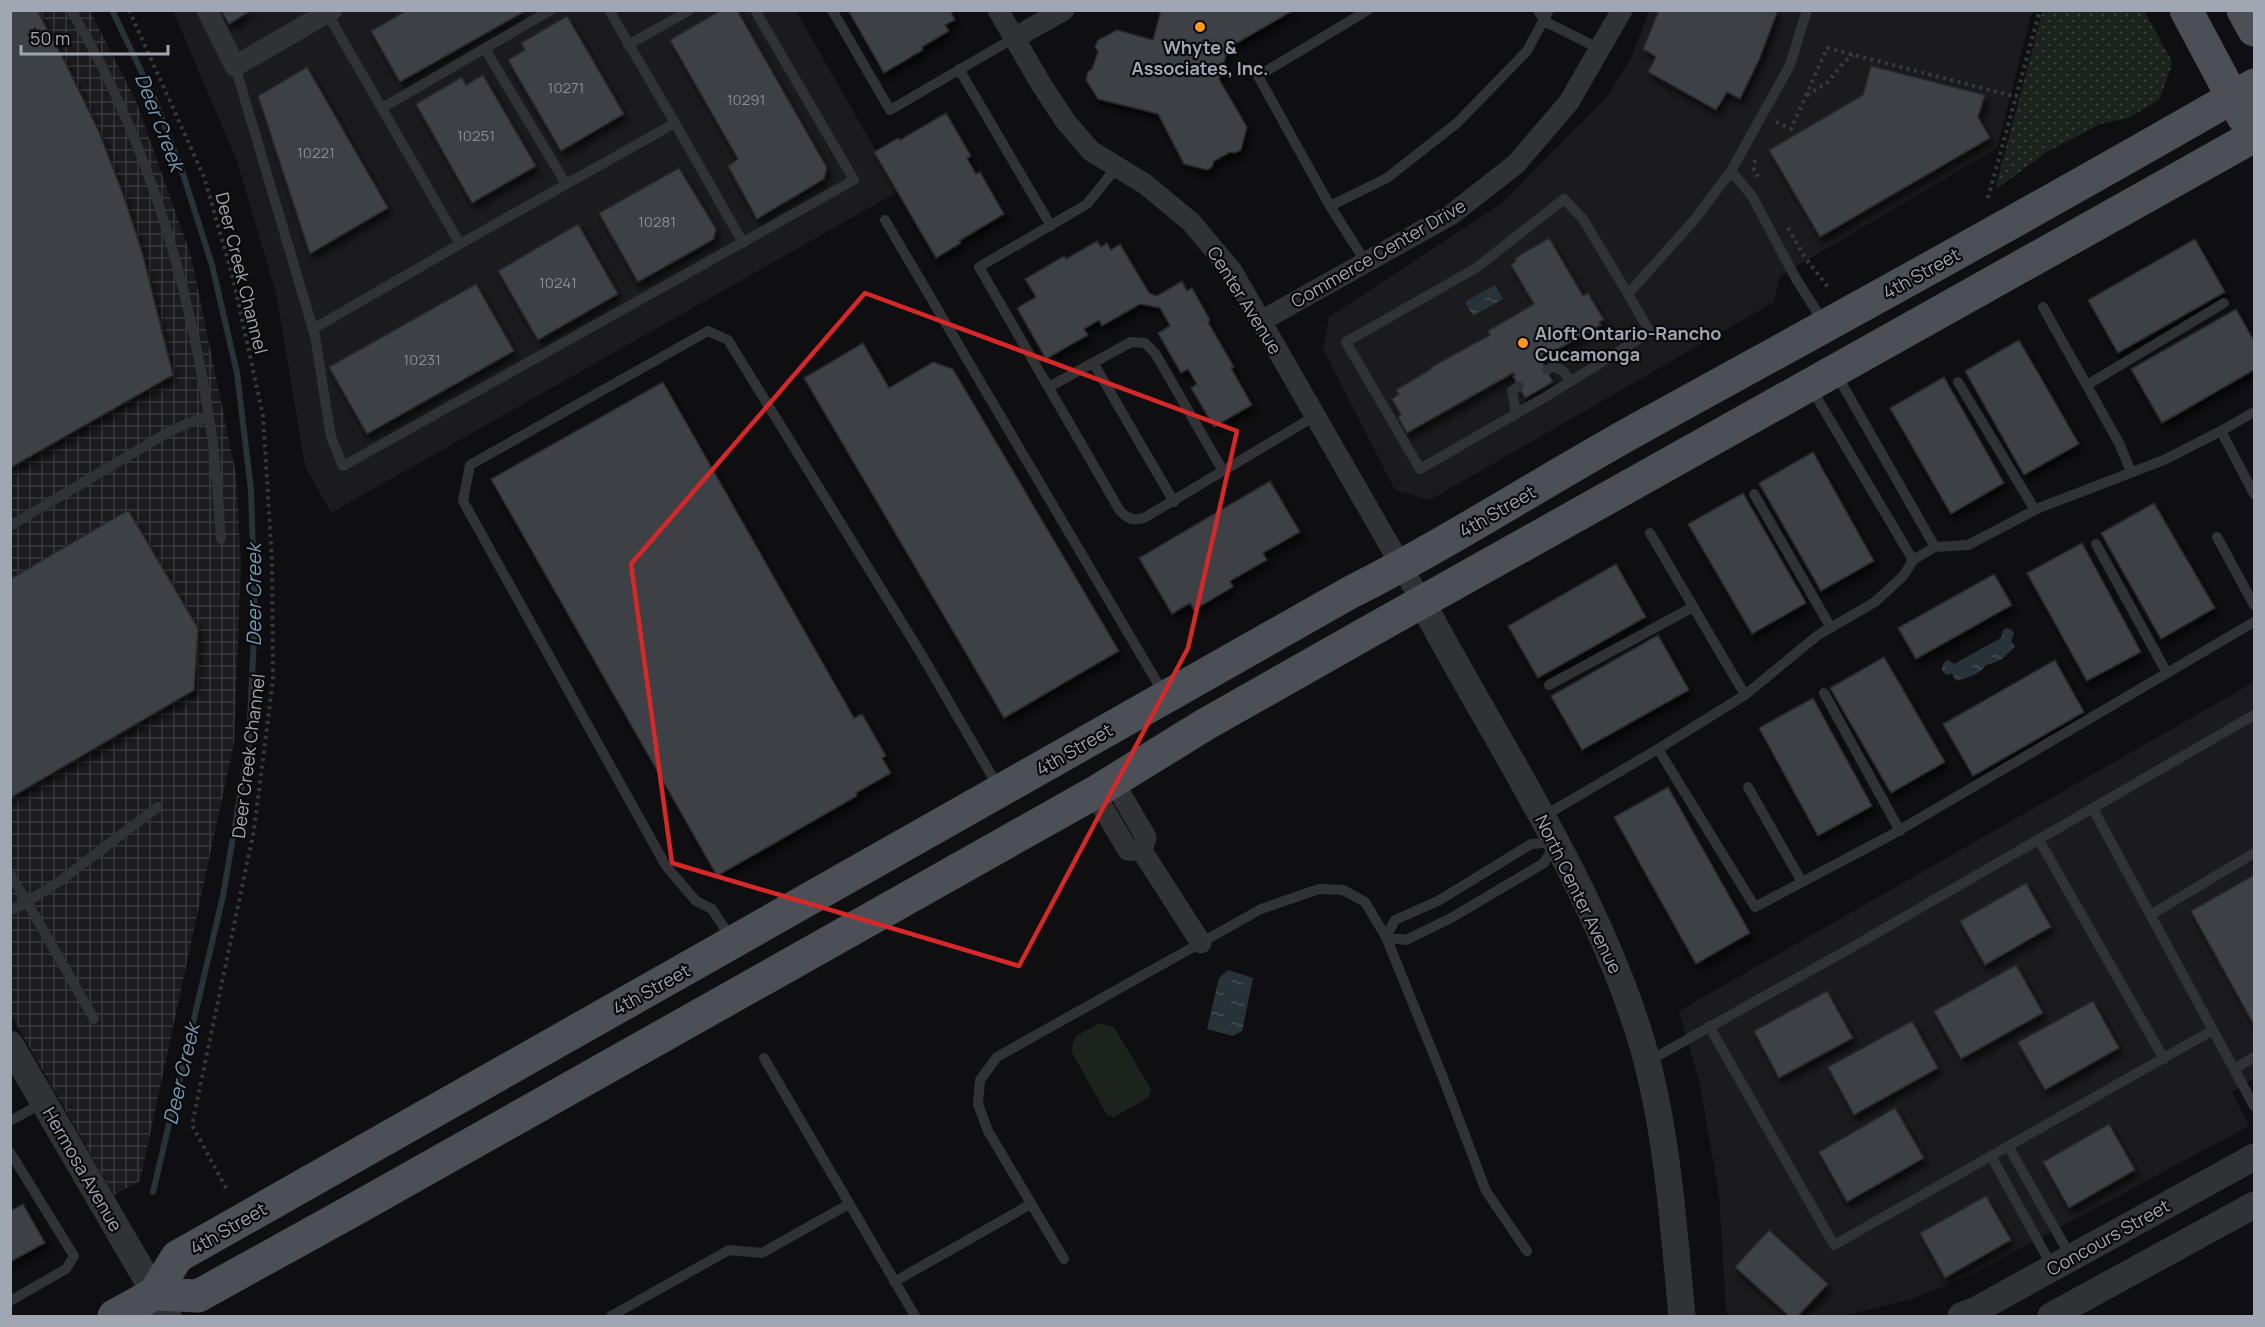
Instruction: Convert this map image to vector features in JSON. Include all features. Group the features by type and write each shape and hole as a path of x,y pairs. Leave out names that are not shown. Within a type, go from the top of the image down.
{"main road":[{"path":"114,1317 198,1296 357,1208 1104,787 1206,724 1823,378 2249,118 2186,10"},
{"path":"2243,10 2254,30"},
{"name":"4th Street","path":"161,1305 177,1257 182,1254 1351,592 1402,566 1642,427 1826,326 2249,118"}],"street":[{"path":"207,10 235,66 330,12"},
{"name":"Center Avenue","path":"998,10 1066,122 1091,151 1145,184 1191,222 1232,271 1422,602"},
{"path":"1014,38 1064,10"},
{"name":"Commerce Center Drive","path":"1261,321 1452,214 1516,164 1569,102 1622,10"},
{"name":"North Center Avenue","path":"1422,602 1543,816 1604,940 1622,985 1647,1062 1666,1161 1682,1317"},
{"path":"1104,787 1128,850 1142,851 1201,943"},
{"name":"Hermosa Avenue","path":"10,1044 161,1305"},
{"name":"Concours Street","path":"1961,1317 2254,1156"},
{"path":"2051,1317 2254,1205"}],"lane":[{"path":"72,10 119,101 159,206 177,264 194,332 210,418 221,539"},
{"path":"382,108 551,10"},
{"path":"609,10 743,243"},
{"path":"628,45 690,10"},
{"path":"235,66 313,329 331,437 344,466 854,180 756,10"},
{"path":"832,10 890,110 1014,38"},
{"path":"1365,261 1330,206 1258,76 1368,10"},
{"path":"1538,10 1600,49"},
{"path":"1628,294 1695,219 1731,171 1790,65 1807,10"},
{"path":"330,12 460,244"},
{"path":"1330,206 1387,178 1458,123 1527,51 1547,16"},
{"path":"485,49 566,184"},
{"path":"959,69 1051,226"},
{"path":"313,329 675,123"},
{"path":"1116,168 1087,204 979,267 1120,511 1127,518 1136,520 1144,518 1315,416"},
{"path":"1731,171 1752,196 1796,277 1826,326"},
{"path":"1564,199 1582,219 1650,332 1570,381 1420,469 1346,342 1476,268 1564,199"},
{"path":"885,220 1166,697"},
{"path":"2087,385 2224,303"},
{"path":"2043,307 2119,443 2131,472"},
{"path":"734,942 712,909 696,901 666,866 463,501 470,465 708,331 728,340 920,652 1001,791"},
{"path":"1049,387 1131,342 1145,343 1155,353 1223,471"},
{"path":"1094,364 1174,502"},
{"path":"1547,370 1554,366 1563,371 1570,381"},
{"path":"1823,378 1935,547"},
{"path":"1823,378 1913,561"},
{"path":"1958,382 2035,510"},
{"path":"1516,414 1512,391 1519,386"},
{"path":"1543,816 1658,749 1744,695 1818,635 1875,602 1904,576 1913,561 1935,547 1968,545 2035,510 2164,460 2254,412"},
{"path":"10,526 170,431 193,421 210,418"},
{"path":"2221,431 2254,494"},
{"path":"1754,494 1831,628"},
{"path":"1650,533 1744,695"},
{"path":"2217,537 2254,605"},
{"path":"2096,544 2168,673"},
{"path":"1549,685 1693,607"},
{"path":"1658,749 1755,907 1899,831 2254,622"},
{"path":"1824,693 1899,831"},
{"path":"1647,1062 1859,943 2254,715"},
{"path":"1748,787 1802,882"},
{"path":"10,911 60,881 158,807"},
{"path":"2093,809 2254,1106"},
{"path":"2039,840 2164,1059"},
{"path":"1386,938 1395,920 1438,902 1531,844 1556,842"},
{"path":"1386,938 1406,940 1461,913 1544,863 1556,842"},
{"path":"2151,914 2254,853"},
{"path":"10,874 94,1019"},
{"path":"1064,1259 988,1131 978,1104 980,1080 997,1057 1261,909 1319,889 1343,890 1365,902 1386,938 1486,1191 1527,1251"},
{"path":"1450,894 1461,913"},
{"path":"1709,1026 1834,1245 2213,1030"},
{"path":"764,1058 915,1317"},
{"path":"2234,1069 2254,1058"},
{"path":"10,1121 44,1102"},
{"path":"2008,1146 2062,1263"},
{"path":"10,1152 74,1256 66,1269 10,1301"},
{"path":"1991,1156 2062,1263"},
{"path":"611,1317 729,1250 762,1253 849,1204"},
{"path":"894,1282 1031,1204"}],"path":[{"name":"Deer Creek Channel","path":"129,10 204,177 233,278 263,416 272,560 273,680 254,830 192,1125 227,1190"},
{"path":"1988,198 2040,10"},
{"path":"1771,130 1777,121 1791,129 1827,48 2017,98"},
{"path":"1806,95 1827,83 1844,62 1853,55"},
{"path":"1760,150 1755,159 1754,170 1766,190"},
{"path":"1783,220 1806,259 1828,287"}],"highlighted area":[{"path":"865,293 1237,431 1188,648 1019,966 672,863 631,564"}],"shaded area":[{"path":"2043,10 2144,11 2171,59 2171,68 2159,100 2128,118 2100,124 2047,152 1998,188 1996,185"},
{"path":"10,11 90,11 136,101 191,256 236,474 241,564 234,743 140,1181 114,1195 11,1015"},
{"path":"173,11 796,11 899,191 331,513 305,466 277,297 237,161"},
{"path":"1649,11 2032,11 1997,148 1780,276 1774,302 1430,500 1395,490 1323,349 1329,317 1501,204 1607,97 1631,58"},
{"path":"2254,682 2254,1078 2232,1092 2249,1126 1967,1277 1911,1299 1844,1316 1728,1316 1719,1195 1700,1084 1679,1011"},
{"path":"1099,1023 1114,1027 1151,1089 1148,1098 1114,1117 1107,1115 1071,1051 1075,1037"}],"water":[{"path":"1495,285 1503,299 1473,316 1465,302"},
{"path":"2007,628 2014,634 2011,641 2015,647 2002,659 1986,665 1973,675 1956,681 1952,674 1947,675 1942,671 1945,662 1949,660 1954,664 2001,638 2003,630"},
{"path":"1228,970 1253,978 1242,1031 1233,1036 1207,1029 1219,978"}],"building":[{"path":"10,10 37,10 99,132 142,252 173,375 10,468"},
{"path":"221,10 252,10 229,24"},
{"path":"407,10 527,10 400,82 371,31"},
{"path":"721,10 737,10 827,168 824,179 757,219 728,166 738,159 670,40"},
{"path":"848,10 950,10 955,20 945,25 949,31 922,47 923,50 884,73"},
{"path":"1161,10 1294,10 1237,43 1230,41 1219,79 1247,127 1241,150 1235,153 1230,152 1214,161 1212,167 1207,170 1184,164 1158,114 1098,99 1086,80 1098,52 1095,47 1098,40 1117,30 1153,40"},
{"path":"1659,10 1778,10 1759,60 1740,99 1727,92 1716,110 1648,72 1656,57 1643,49"},
{"path":"567,16 624,114 561,151 508,60 525,50 521,43"},
{"path":"1871,66 1985,95 1978,117 1990,138 1820,237 1769,150 1863,95"},
{"path":"307,67 388,208 310,254 258,96"},
{"path":"483,75 536,166 472,203 416,104 462,77 466,85"},
{"path":"946,113 971,156 967,158 976,174 980,172 1004,214 936,258 874,152 898,138 900,140"},
{"path":"679,168 716,229 714,239 638,282 599,213"},
{"path":"578,224 618,294 538,340 498,271"},
{"name":"Aloft Ontario-Rancho Cucamonga","path":"1549,238 1583,296 1588,293 1604,320 1599,322 1601,325 1537,359 1541,359 1553,382 1525,398 1513,373 1407,433 1392,399 1399,394 1396,390 1430,368 1490,335 1488,331 1534,304 1511,265 1516,261 1515,258"},
{"path":"2195,239 2225,292 2118,353 2088,300"},
{"path":"1097,241 1101,247 1107,243 1111,250 1120,244 1149,293 1157,296 1182,281 1187,291 1192,288 1210,320 1208,322 1234,367 1231,368 1252,405 1214,427 1191,388 1197,384 1188,369 1181,373 1158,333 1170,326 1160,308 1140,304 1102,326 1099,320 1084,329 1088,335 1046,359 1017,308 1036,297 1025,279 1064,256 1066,259"},
{"path":"476,284 514,351 367,434 329,367"},
{"path":"2236,309 2254,341 2254,370 2162,423 2131,369"},
{"path":"2019,340 2079,444 2024,475 1965,371"},
{"path":"863,343 889,388 933,362 953,369 1119,651 1004,718 804,378"},
{"path":"1944,377 2004,483 1951,514 1890,408"},
{"path":"663,382 854,718 862,714 886,756 882,758 891,773 856,793 857,796 717,876 491,479"},
{"path":"1813,452 1874,561 1821,591 1759,483"},
{"path":"1270,481 1300,532 1263,553 1267,560 1230,581 1233,587 1194,610 1190,603 1172,614 1139,558"},
{"path":"1743,493 1806,603 1752,634 1688,524"},
{"path":"2154,503 2215,608 2161,639 2101,533"},
{"path":"128,510 198,628 194,690 10,798 10,579"},
{"path":"2082,543 2141,652 2087,681 2027,573"},
{"path":"1616,564 1646,617 1538,678 1508,626"},
{"path":"1994,574 2012,605 1916,659 1898,628"},
{"path":"1658,635 1689,690 1582,750 1551,696"},
{"path":"1884,657 1945,762 1891,793 1830,688"},
{"path":"2055,660 2084,712 1973,776 1943,724"},
{"path":"1813,698 1872,806 1818,836 1759,728"},
{"path":"1668,787 1750,933 1696,964 1614,817"},
{"path":"2254,875 2254,1025 2191,911"},
{"path":"2026,883 2051,927 1985,965 1960,921"},
{"path":"2016,965 2043,1013 1961,1059 1934,1011"},
{"path":"1827,991 1853,1038 1779,1078 1754,1031"},
{"path":"2093,1001 2119,1048 2045,1090 2018,1042"},
{"path":"1912,1021 1938,1068 1854,1115 1828,1067"},
{"path":"1895,1108 1924,1158 1847,1202 1819,1152"},
{"path":"2109,1124 2135,1170 2069,1208 2043,1162"},
{"path":"1986,1196 2011,1240 1945,1278 1920,1233"},
{"path":"23,1204 45,1243 10,1262 10,1208 12,1210"},
{"path":"1769,1230 1828,1284 1798,1316 1789,1316 1735,1267"}],"waterway":[{"name":"Deer Creek","path":"112,10 154,98 182,171 212,265 237,373 251,490 255,614 249,743 223,896 153,1192"}],"place":[{"name":"Whyte & Associates, Inc.","path":"1200,27"},
{"name":"Aloft Ontario-Rancho Cucamonga","path":"1523,343"}]}
